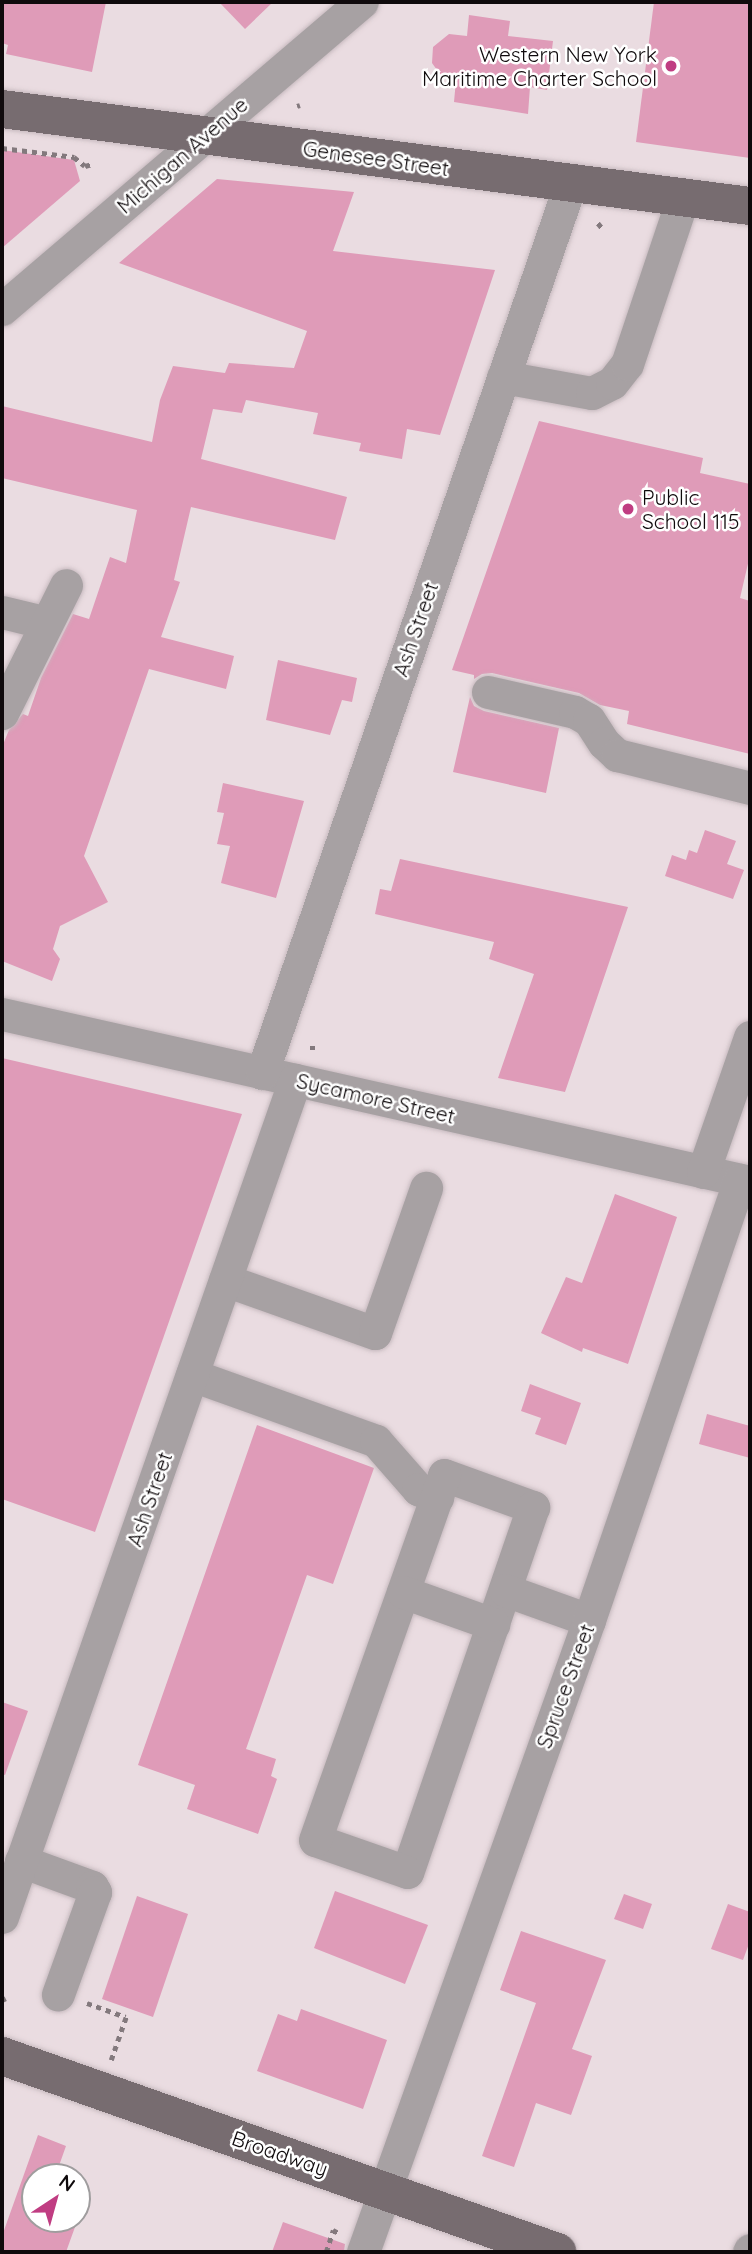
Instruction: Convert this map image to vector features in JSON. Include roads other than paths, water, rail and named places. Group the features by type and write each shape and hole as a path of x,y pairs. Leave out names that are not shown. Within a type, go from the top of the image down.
{"main road":[{"name":"Genesee Street","path":"2,109 570,185 750,206"},
{"name":"Broadway","path":"2,2056 557,2252"}],"street":[{"name":"Michigan Avenue","path":"2,309 362,2"},
{"name":"Ash Street","path":"262,1073 570,185"},
{"path":"503,377 592,393 612,383 627,363 683,198"},
{"path":"2,713 66,585"},
{"path":"2,612 47,623"},
{"path":"2,652 17,682"},
{"path":"488,692 575,712 589,720 604,743 617,755 750,789"},
{"name":"Sycamore Street","path":"2,1014 745,1181"},
{"path":"703,1172 750,1037"},
{"name":"Ash Street","path":"2,1917 295,1080"},
{"name":"Spruce Street","path":"363,2252 745,1181"},
{"path":"225,1280 375,1333 426,1188"},
{"path":"192,1375 376,1441 418,1489 437,1497"},
{"path":"444,1475 533,1507 407,1872 315,1840 437,1497 444,1475"},
{"path":"505,1590 589,1620"},
{"path":"404,1591 493,1624"},
{"path":"21,1861 92,1887 95,1892 58,1994"}],"place":[{"name":"Western New York Maritime Charter School","path":"671,66"},
{"name":"Public School 115","path":"628,509"}]}
